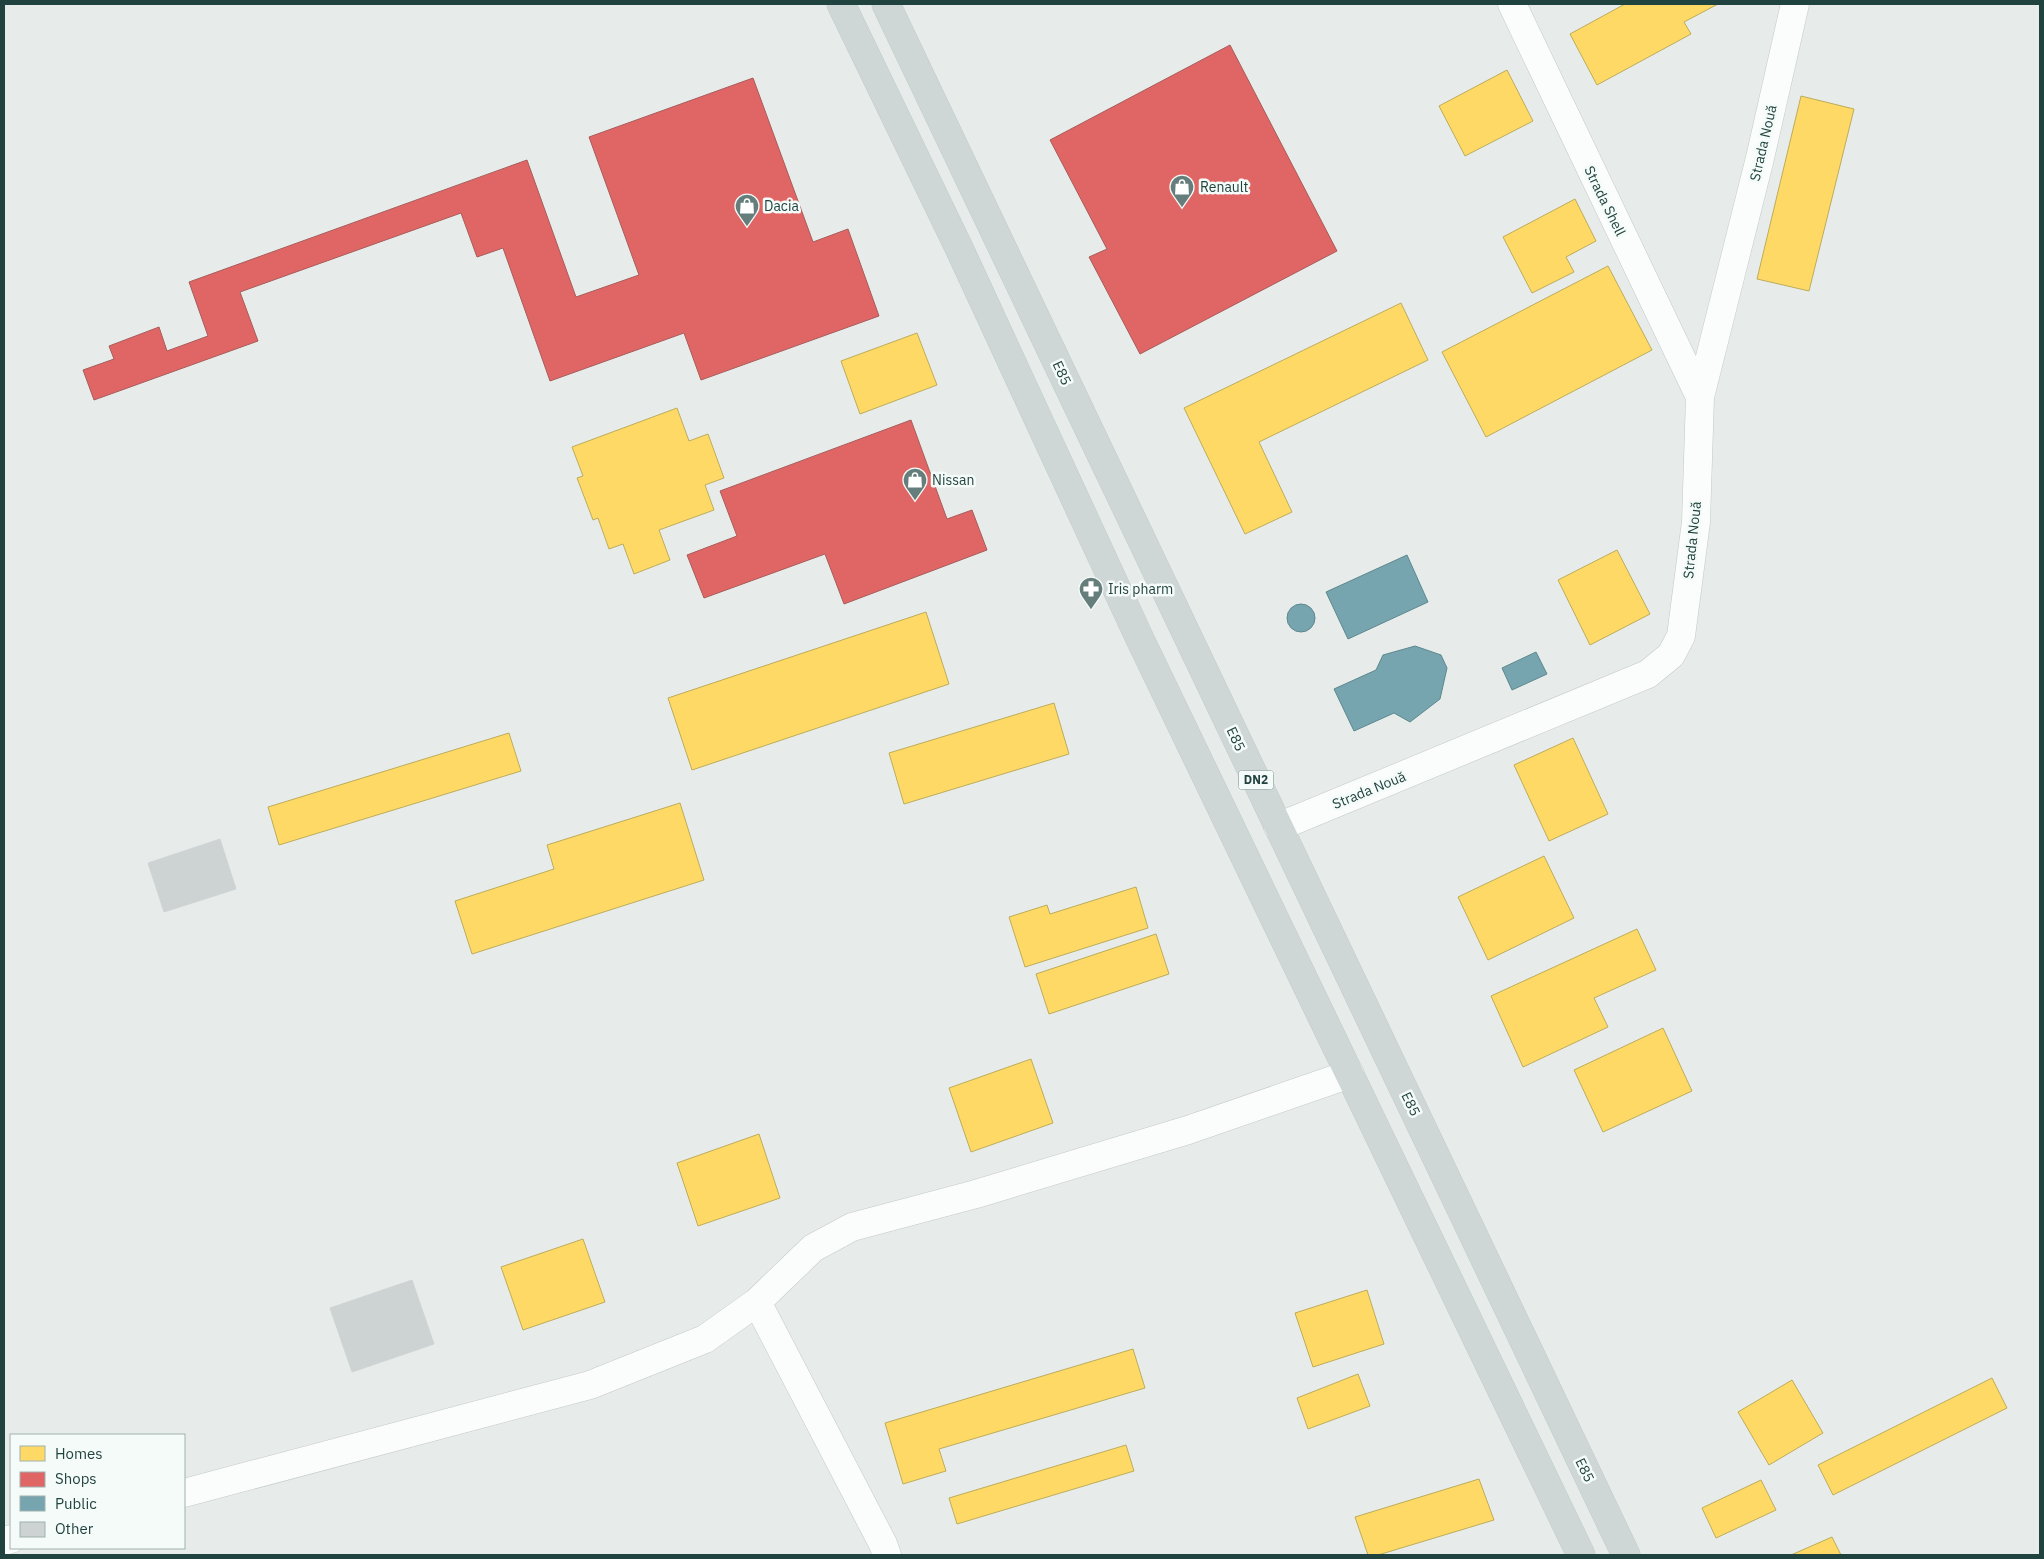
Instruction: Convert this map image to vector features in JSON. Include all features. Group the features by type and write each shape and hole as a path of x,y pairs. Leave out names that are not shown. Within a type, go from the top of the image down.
{"main road":[{"path":"841,4 959,248 1139,637 1581,1555"},
{"name":"E85","path":"886,4 1626,1555"}],"street":[{"name":"Strada Shell","path":"1512,4 1700,397"},
{"name":"Strada Nouă","path":"1278,827 1648,674 1671,655 1681,636 1696,522 1700,397 1760,158 1795,4"},
{"path":"185,1493 590,1385 705,1339 758,1302 813,1248 852,1227 976,1194 1188,1130 1350,1074"},
{"path":"758,1302 887,1555"}],"building: Homes":[{"path":"1625,4 1718,4 1684,22 1691,34 1597,85 1570,34"},
{"path":"1507,70 1533,121 1465,156 1439,106"},
{"path":"1801,96 1854,109 1809,291 1757,279"},
{"path":"1575,199 1596,241 1566,257 1574,272 1532,293 1503,237"},
{"path":"1608,266 1652,350 1486,437 1442,352"},
{"path":"1401,303 1428,360 1259,442 1292,512 1245,534 1184,408"},
{"path":"917,333 937,385 860,414 841,361"},
{"path":"677,408 689,441 708,434 724,478 705,485 714,510 659,530 670,560 634,574 623,544 609,549 598,518 593,520 577,478 583,476 572,447"},
{"path":"1617,550 1650,614 1590,645 1558,580"},
{"path":"926,612 949,684 692,770 668,698"},
{"path":"1054,703 1069,754 904,804 889,753"},
{"path":"509,733 521,771 279,845 268,807"},
{"path":"1573,738 1608,814 1549,841 1514,765"},
{"path":"680,803 704,880 472,954 455,901 554,869 547,845"},
{"path":"1544,856 1574,918 1488,960 1458,897"},
{"path":"1136,887 1148,928 1025,967 1009,917 1047,905 1050,914"},
{"path":"1637,929 1656,970 1594,998 1608,1027 1523,1067 1491,996"},
{"path":"1156,934 1169,974 1049,1014 1036,974"},
{"path":"1663,1028 1692,1091 1603,1132 1574,1070"},
{"path":"1031,1059 1053,1123 971,1152 949,1088"},
{"path":"759,1134 780,1198 698,1226 677,1163"},
{"path":"583,1239 605,1302 523,1330 501,1267"},
{"path":"1367,1290 1384,1344 1313,1367 1295,1313"},
{"path":"1133,1349 1145,1388 939,1449 946,1471 903,1484 885,1423"},
{"path":"1358,1374 1370,1406 1308,1429 1297,1398"},
{"path":"1992,1378 2007,1408 1833,1495 1818,1465"},
{"path":"1792,1380 1823,1433 1769,1465 1738,1412"},
{"path":"1126,1445 1134,1471 957,1524 949,1498"},
{"path":"1479,1479 1494,1520 1378,1555 1368,1555 1355,1517"},
{"path":"1761,1480 1776,1510 1716,1538 1702,1508"},
{"path":"1832,1537 1841,1555 1791,1555"}],"building: Shops":[{"path":"1230,45 1337,251 1140,354 1089,257 1107,249 1050,140"},
{"path":"753,78 813,242 848,229 879,316 701,380 684,333 550,381 503,248 477,257 461,213 240,292 258,341 94,400 83,370 114,359 109,346 159,327 167,351 208,336 189,282 527,160 576,297 639,275 589,137"},
{"path":"911,420 947,519 972,510 987,550 844,604 825,554 704,598 687,555 737,536 720,491"}],"building: Public":[{"path":"1407,555 1428,602 1348,639 1326,592"},
{"path":"1301,604 1311,608 1315,618 1311,628 1301,632 1291,628 1287,618 1291,608"},
{"path":"1415,646 1441,655 1447,668 1440,699 1410,722 1394,713 1354,731 1334,689 1376,670 1383,655"},
{"path":"1536,652 1547,674 1512,690 1502,668"}],"building: Other":[{"path":"220,839 236,889 164,912 148,863"},
{"path":"412,1280 434,1344 352,1372 330,1308"}],"place":[{"name":"Renault","path":"1182,208"},
{"name":"Dacia","path":"747,227"},
{"name":"Nissan","path":"915,501"},
{"name":"Iris pharm","path":"1091,610"}]}
